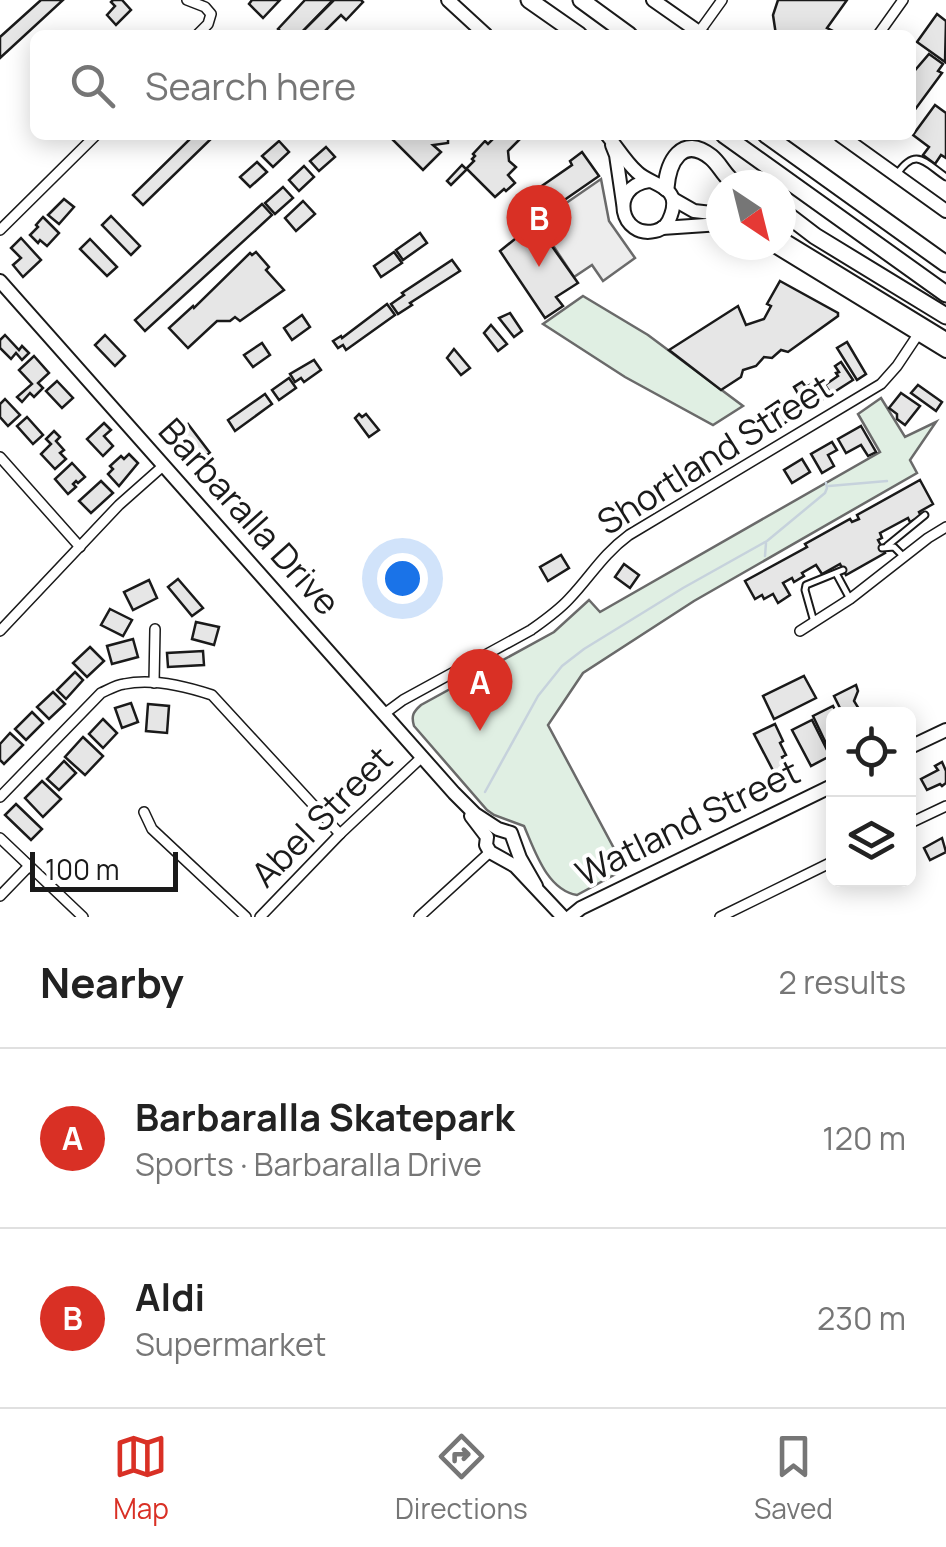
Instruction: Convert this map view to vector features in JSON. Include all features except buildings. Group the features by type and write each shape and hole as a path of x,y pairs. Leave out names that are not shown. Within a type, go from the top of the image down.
{"highway":[{"path":"528,0 573,30"},
{"path":"581,0 622,30"},
{"path":"731,140 946,294"},
{"path":"773,140 946,264"},
{"path":"669,194 667,170 681,151 706,153 722,170"},
{"path":"796,221 946,316"}],"street":[{"path":"186,0 205,7 210,14 202,30"},
{"path":"448,0 481,30"},
{"path":"653,0 695,30"},
{"path":"703,30 722,0"},
{"path":"882,30 904,0"},
{"path":"0,230 91,140"},
{"path":"610,140 616,154 624,213 630,224 648,232 706,225"},
{"path":"611,140 649,181"},
{"path":"847,140 946,211"},
{"path":"623,202 630,188 649,181 659,183 694,210 706,212"},
{"path":"662,228 671,218 669,194"},
{"path":"796,247 946,338"},
{"path":"796,259 946,351"},
{"name":"Barbaralla Drive","path":"0,281 454,793 492,833 507,830 536,886"},
{"name":"Shortland Street","path":"384,714 549,618 628,534 881,384 919,334"},
{"path":"0,458 80,547"},
{"path":"0,631 119,505 164,466"},
{"path":"800,631 946,527"},
{"path":"154,683 155,629"},
{"path":"0,797 101,692 123,684 154,683 212,695 340,834"},
{"path":"916,744 946,730"},
{"name":"Abel Street","path":"260,917 422,757"},
{"name":"Watland Street","path":"567,917 826,789"},
{"path":"916,820 946,806"},
{"path":"144,812 152,829 246,917"},
{"path":"492,833 486,845 495,854"},
{"path":"0,838 84,917"},
{"path":"419,917 495,854 512,851 514,842"},
{"name":"Barbaralla Drive","path":"495,854 515,866 567,917"},
{"path":"720,917 826,865"},
{"path":"0,896 29,866"}],"lane":[{"path":"896,176 905,163 920,158 946,177"},
{"path":"904,556 894,547 884,547 925,515"},
{"path":"814,622 806,585 839,572 850,598"}],"green space":[{"path":"583,296 648,335 743,406 713,425 625,377 543,324"},
{"path":"881,398 905,437 936,422 910,460 917,473 694,601 583,673 548,725 625,869 577,895 567,892 543,868 524,826 487,810 414,726 414,712 554,632 589,600 600,612 880,452 858,414"}],"shaded area":[{"path":"601,179 609,221 635,258 603,281 592,265 574,277 546,235 551,231 543,219"}],"waterway":[{"path":"829,486 887,481"},
{"path":"485,792 538,696 562,666 683,588 767,541 825,493 826,483"},
{"path":"765,556 766,543"}],"place":[{"name":"Aldi","path":"539,267"},
{"name":"Barbaralla Skatepark","path":"480,731"}]}
